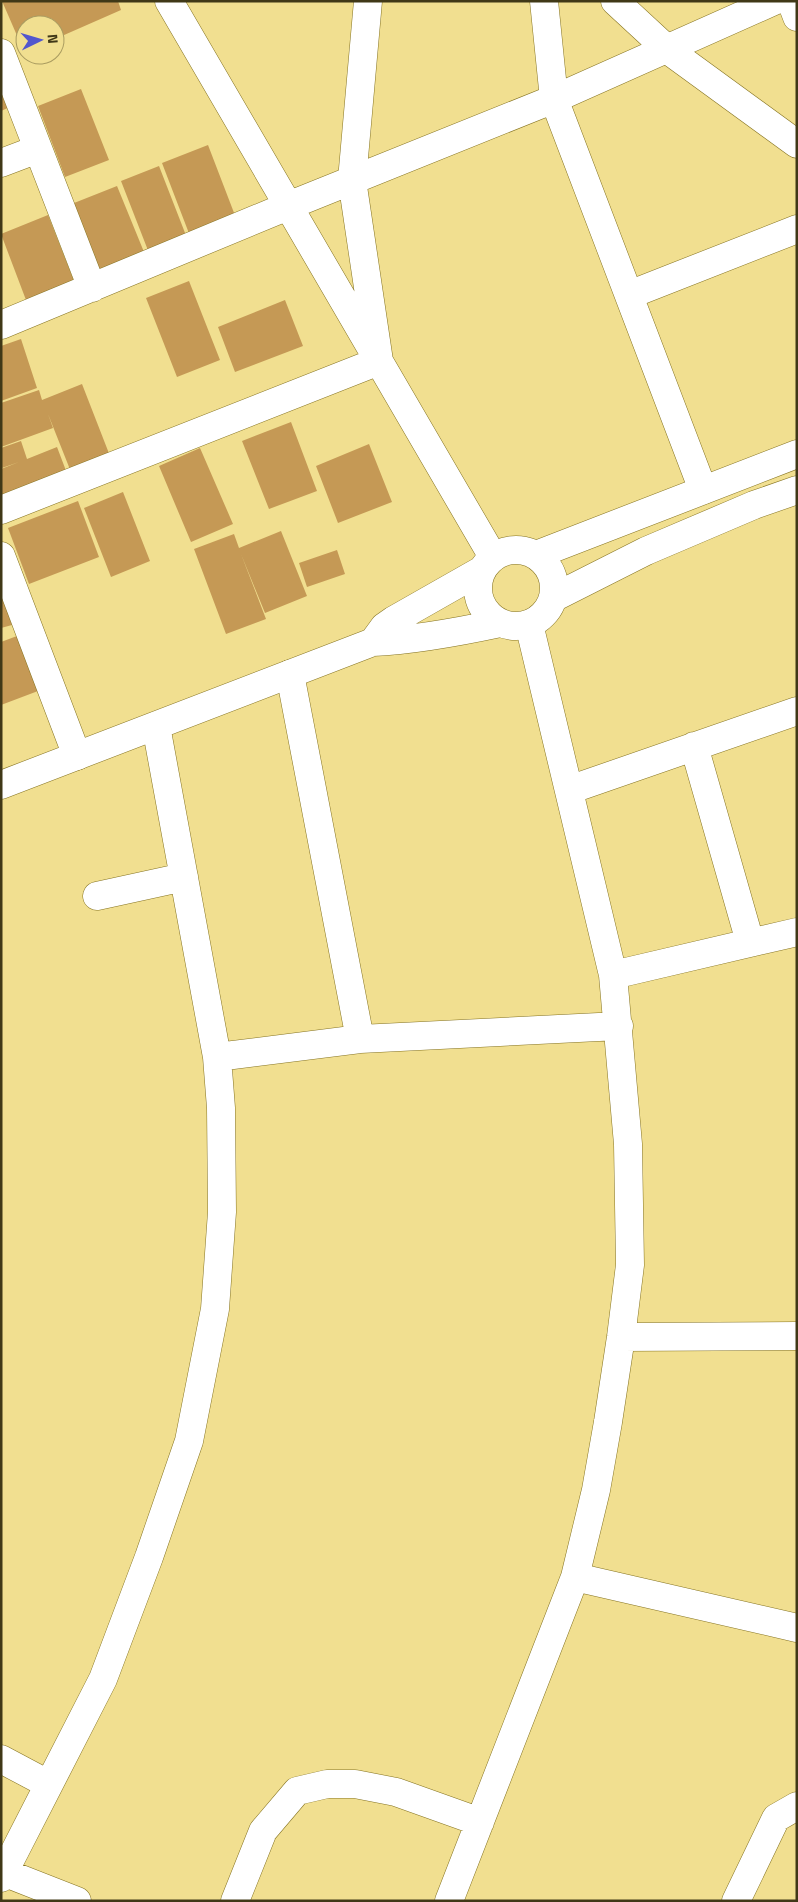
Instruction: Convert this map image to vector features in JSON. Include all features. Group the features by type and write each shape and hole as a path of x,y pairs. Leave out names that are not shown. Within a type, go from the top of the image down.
{"street":[{"path":"169,1 378,361 488,564"},
{"path":"368,1 352,180 378,361"},
{"path":"544,1 554,99 703,490"},
{"path":"615,1 668,50 797,144"},
{"path":"1,325 288,206 554,99 668,50 774,1"},
{"path":"791,1 797,18"},
{"path":"1,53 92,288"},
{"path":"1,163 38,149"},
{"path":"629,295 797,229"},
{"path":"1,510 378,361"},
{"path":"536,555 797,454"},
{"path":"553,598 646,551 797,490"},
{"path":"1,785 373,642 429,637 500,624 515,626 529,624 540,618 548,609 553,598 553,582 548,567 536,555 521,550 506,551 488,564 394,620 384,627 373,642"},
{"path":"1,556 77,756"},
{"path":"488,564 478,585 480,601 488,614 500,624"},
{"path":"449,1901 575,1577 596,1490 621,1337 630,1265 628,1144 613,975 529,624"},
{"path":"290,674 360,1039"},
{"path":"569,790 797,711"},
{"path":"77,1901 2,1875 103,1678 149,1558 189,1441 214,1308 222,1212 221,1108 217,1057 156,726"},
{"path":"694,746 750,942"},
{"path":"97,896 184,877"},
{"path":"613,975 797,932"},
{"path":"217,1057 360,1039 619,1026"},
{"path":"621,1337 797,1336"},
{"path":"575,1577 797,1628"},
{"path":"1,1759 48,1784"},
{"path":"235,1901 263,1831 297,1791 327,1784 356,1784 396,1792 480,1822"},
{"path":"736,1901 776,1818 797,1806"}],"building":[{"path":"2,1 118,1 121,10 65,35 65,15 15,15 15,31"},
{"path":"1,85 10,107 1,111"},
{"path":"81,89 109,160 65,177 38,106"},
{"path":"208,145 236,218 190,236 162,163"},
{"path":"159,166 187,238 149,253 121,181"},
{"path":"117,186 144,252 96,271 69,205"},
{"path":"48,215 74,281 26,300 1,234"},
{"path":"189,281 220,360 177,377 146,298"},
{"path":"285,300 303,346 235,372 218,327"},
{"path":"21,339 37,388 1,401 1,346"},
{"path":"82,384 110,456 71,472 48,414 53,428 1,447 1,403 39,390 42,400"},
{"path":"291,422 317,491 269,509 242,441"},
{"path":"21,441 27,459 57,447 68,476 4,501 1,495 1,469 19,462 2,468 1,448"},
{"path":"369,444 392,502 338,523 316,466"},
{"path":"200,448 233,524 191,542 159,466"},
{"path":"123,492 150,561 111,577 84,508"},
{"path":"78,501 99,557 29,584 8,528"},
{"path":"281,531 307,596 265,613 241,554 266,619 226,634 194,549 234,534 239,548"},
{"path":"337,550 345,574 307,587 299,563"},
{"path":"1,595 12,625 1,628"},
{"path":"17,636 38,691 1,705 1,642"}]}
